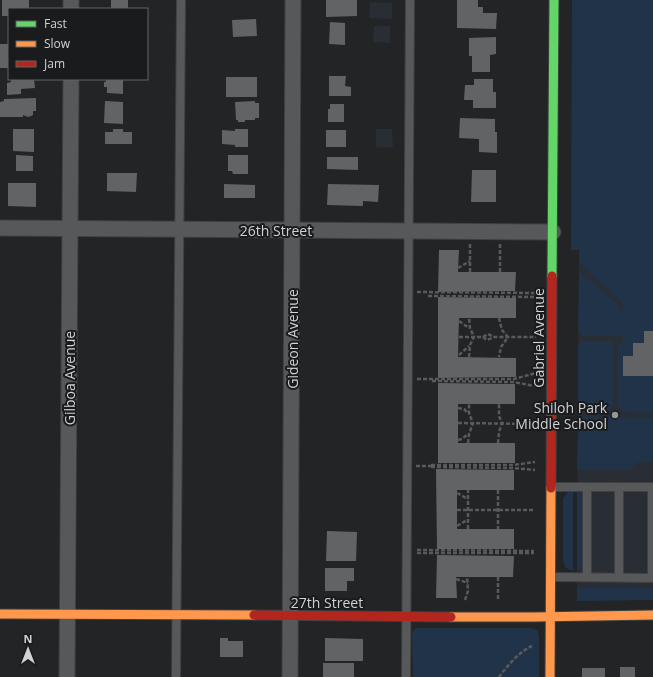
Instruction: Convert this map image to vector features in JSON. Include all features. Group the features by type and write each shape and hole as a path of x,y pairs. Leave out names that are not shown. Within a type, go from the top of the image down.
{"street":[{"name":"Gideon Avenue","path":"290,677 293,0"},
{"name":"Gabriel Avenue","path":"550,677 554,0"},
{"name":"Gilboa Avenue","path":"67,677 71,80"},
{"name":"26th Street","path":"0,228 553,232"},
{"name":"27th Street","path":"0,614 406,617 653,615"}],"lane":[{"path":"176,677 182,0"},
{"path":"406,677 407,292 410,0"},
{"path":"550,577 652,578 652,487 551,487"},
{"path":"587,487 587,578"},
{"path":"619,487 619,578"}],"path":[{"path":"470,244 470,272"},
{"path":"500,244 500,272"},
{"path":"458,268 470,261"},
{"path":"407,292 541,293"},
{"path":"428,296 541,297"},
{"path":"469,318 470,328 474,337 470,346 469,357"},
{"path":"498,318 502,330 508,337"},
{"path":"459,321 470,328"},
{"path":"459,337 483,337 488,340 494,337 540,337"},
{"path":"499,357 501,347 508,337"},
{"path":"459,355 470,346"},
{"path":"407,378 514,379 540,372"},
{"path":"432,381 513,382 540,386"},
{"path":"468,404 468,413"},
{"path":"499,404 498,416 502,423"},
{"path":"458,408 464,409 468,413 473,423"},
{"path":"458,423 539,424"},
{"path":"468,443 468,434 473,423"},
{"path":"498,443 498,432 502,423"},
{"path":"458,440 468,434"},
{"path":"407,466 513,465 539,461"},
{"path":"431,466 513,468 539,471"},
{"path":"468,490 468,529"},
{"path":"498,490 498,529"},
{"path":"458,493 468,499"},
{"path":"457,510 539,510"},
{"path":"457,526 468,520"},
{"path":"406,551 539,552"},
{"path":"465,601 468,584 467,577"},
{"path":"498,577 498,601"},
{"path":"456,579 468,584"},
{"path":"499,677 524,650 532,646"}],"shaded area":[{"path":"572,0 653,0 653,331 644,332 644,343 633,356 623,356 623,376 653,376 653,413 623,412 617,404 618,343 623,343 623,336 583,336 578,331 579,271 623,309 623,303 579,263 579,250 571,250"},
{"path":"370,2 392,3 392,19 369,18"},
{"path":"374,26 390,26 390,43 373,42"},
{"path":"376,129 392,129 393,147 376,148"},
{"name":"Shiloh Park Middle School","path":"579,250 653,250 653,588 577,588"},
{"path":"583,341 613,341 613,404 607,413 583,412 578,408 578,346"},
{"path":"583,417 653,418 653,462 637,462 631,470 577,470 578,422"},
{"path":"573,490 573,571 566,568 563,561 563,498 568,492"},
{"path":"577,491 580,491 581,494 581,568 577,571"},
{"path":"577,588 653,588 653,600 577,601"},
{"path":"416,628 531,628 537,630 539,636 539,677 413,677 412,635"}],"building":[{"path":"2,0 29,0 29,8 8,8 8,16 2,16"},
{"path":"111,0 128,0 128,8 111,8"},
{"path":"326,0 357,0 357,16 326,17"},
{"path":"457,0 478,0 478,7 483,7 483,13 497,13 496,29 457,28"},
{"path":"256,19 257,36 233,37 232,20"},
{"path":"330,22 345,23 345,45 329,44"},
{"path":"496,37 496,54 490,55 490,72 472,72 472,56 469,56 469,38"},
{"path":"0,44 8,44 8,68 0,68"},
{"path":"329,76 346,76 345,86 351,87 351,96 329,96"},
{"path":"226,77 257,77 257,97 226,97"},
{"path":"474,79 493,79 493,92 496,92 496,108 473,108 473,100 464,100 465,85 474,85"},
{"path":"11,80 34,80 35,88 21,89 21,94 7,95 7,83 11,82"},
{"path":"106,80 123,80 123,94 107,93 107,87 104,87 104,82 106,82"},
{"path":"36,98 36,111 33,111 33,115 28,117 23,115 23,117 0,117 0,102 4,101 4,99"},
{"path":"105,101 123,102 123,124 104,123"},
{"path":"255,101 255,103 259,103 259,118 255,118 255,120 245,120 245,122 238,122 238,120 236,120 235,102"},
{"path":"330,104 344,104 344,122 328,122 328,109 330,109"},
{"path":"460,118 495,119 495,132 497,132 497,153 479,152 479,139 459,138"},
{"path":"13,129 34,129 34,152 13,151"},
{"path":"113,129 123,129 123,132 132,132 132,144 105,144 105,132 113,132"},
{"path":"235,129 248,129 248,147 235,147 235,145 222,144 222,130 235,131"},
{"path":"326,130 346,130 346,147 326,147"},
{"path":"16,155 33,156 33,171 16,171"},
{"path":"228,155 248,155 248,174 233,174 232,171 228,171"},
{"path":"327,157 358,157 358,170 327,169"},
{"path":"472,170 496,170 496,202 471,202"},
{"path":"107,173 137,173 136,192 107,191"},
{"path":"8,183 36,183 36,207 8,206"},
{"path":"224,184 255,185 255,198 224,198"},
{"path":"328,184 379,185 378,202 363,201 363,206 327,205"},
{"path":"439,250 459,250 458,272 516,272 515,291 438,292"},
{"path":"438,297 516,298 516,318 459,318 458,357 516,358 516,377 438,378"},
{"path":"644,331 653,331 653,376 623,376 623,356 633,356 633,343 644,343"},
{"path":"438,383 515,384 515,404 458,404 458,443 515,443 515,463 438,463"},
{"path":"436,469 514,470 514,490 457,490 457,529 514,529 514,549 437,549"},
{"path":"327,531 357,532 356,561 326,561"},
{"path":"437,555 514,556 513,577 456,577 457,598 436,598"},
{"path":"325,568 354,568 354,581 347,581 347,591 325,591"},
{"path":"220,638 228,638 228,641 243,641 243,657 220,657"},
{"path":"325,638 363,639 363,661 325,661"},
{"path":"323,663 354,663 354,677 323,677"},
{"path":"620,667 635,667 635,677 620,677"},
{"path":"582,668 605,668 605,677 582,677"}],"traffic: fast":[{"path":"552,276 554,0"}],"traffic: slow":[{"path":"550,677 551,488"},
{"path":"0,614 254,615"},
{"path":"451,617 653,615"}],"traffic: jam":[{"path":"551,488 552,276"},
{"path":"254,615 451,617"}],"place":[{"name":"Shiloh Park Middle School","path":"615,415"}]}
